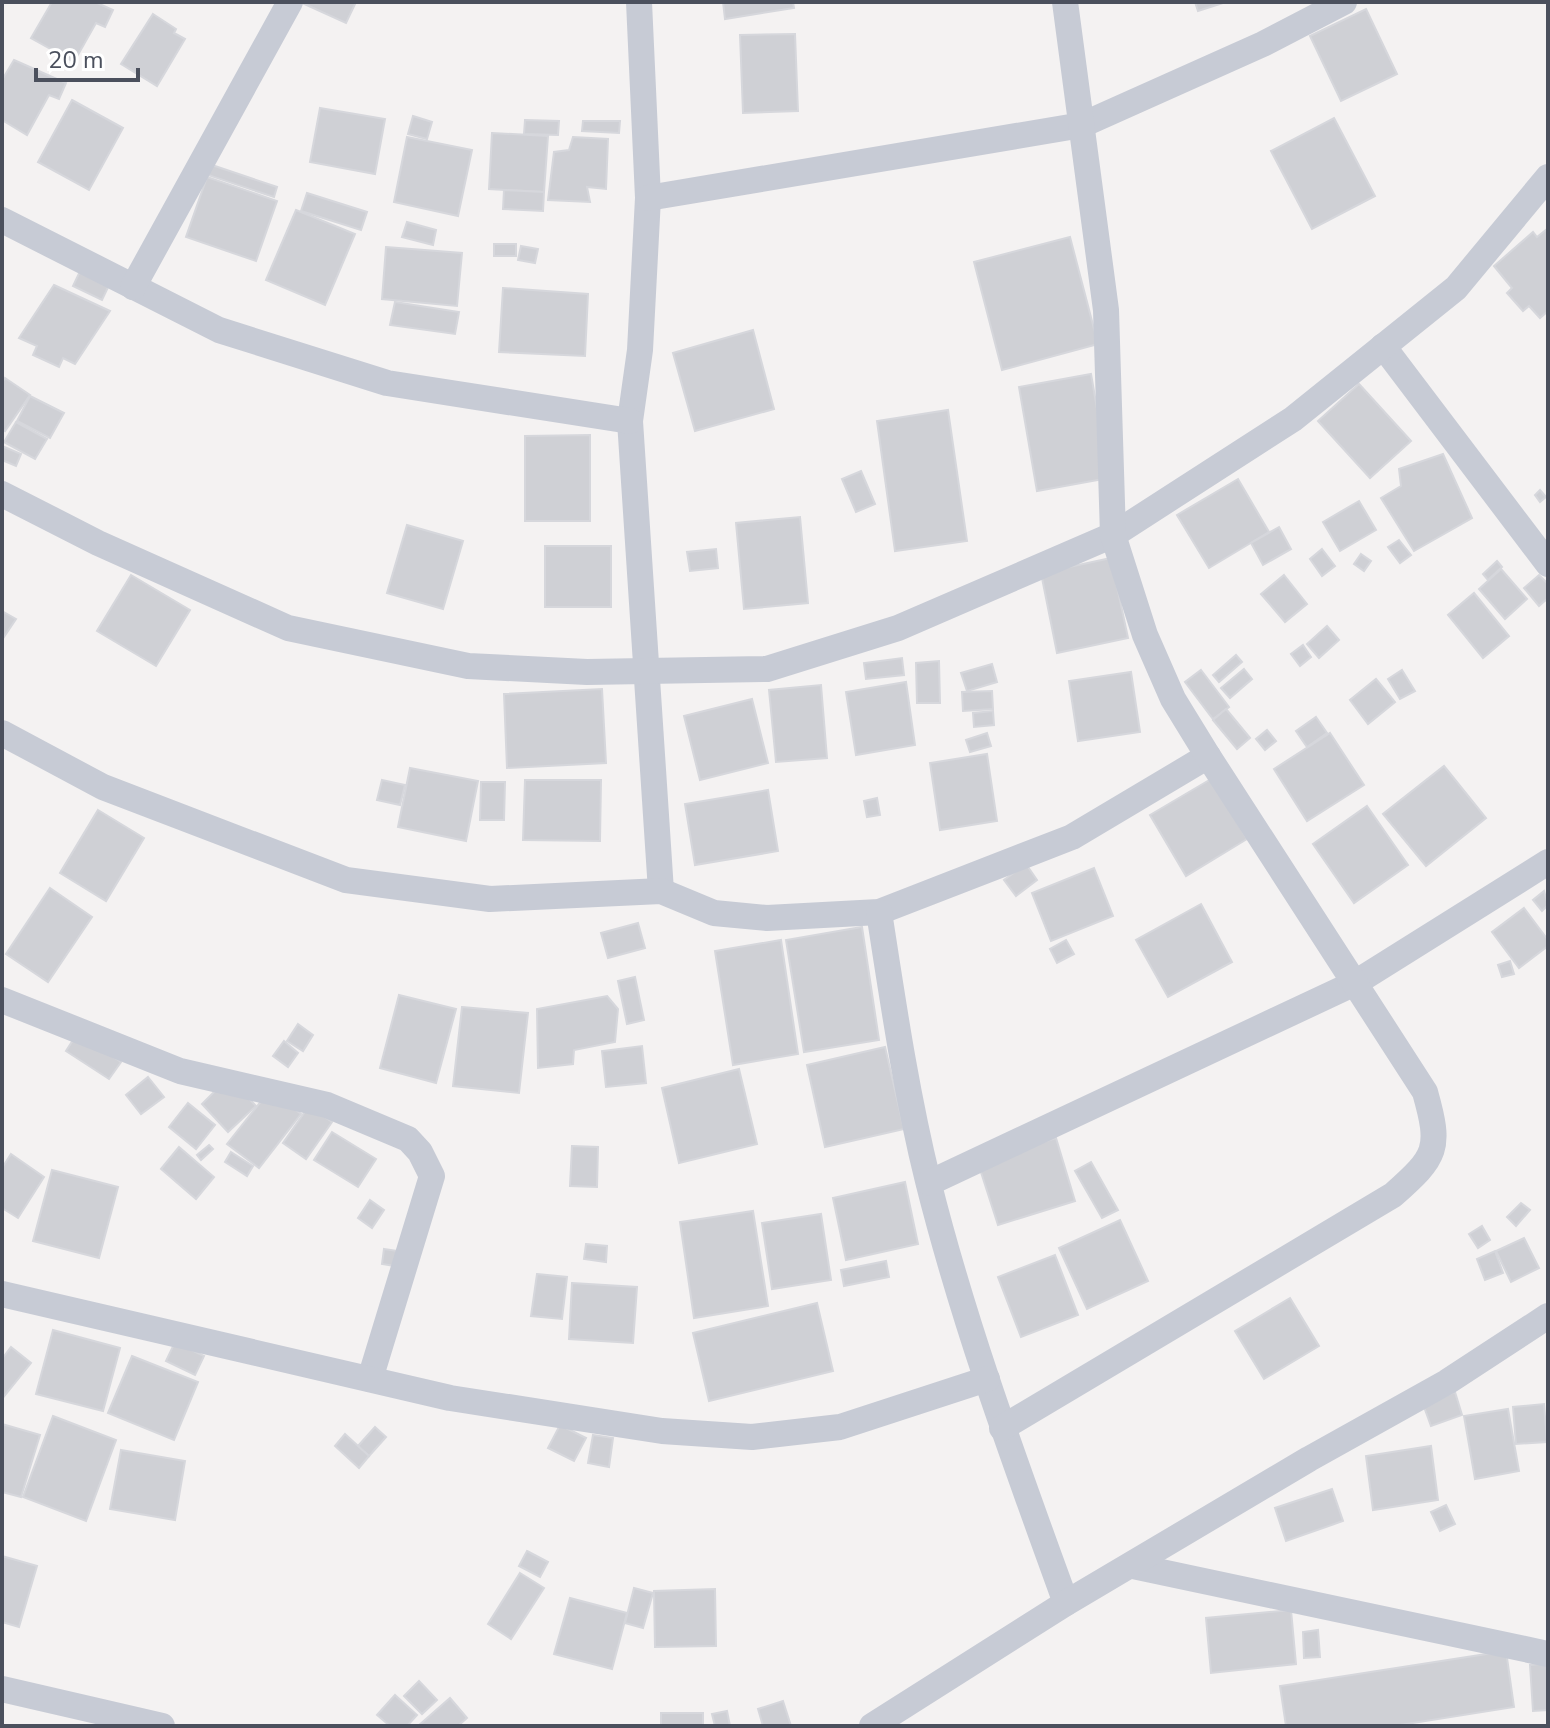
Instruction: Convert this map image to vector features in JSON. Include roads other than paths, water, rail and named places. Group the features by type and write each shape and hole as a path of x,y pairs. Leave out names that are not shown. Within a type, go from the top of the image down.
{"street":[{"path":"133,287 290,2"},
{"path":"639,2 648,198 640,350 630,421 661,891"},
{"path":"1002,1428 1393,1195 1427,1165 1435,1130 1425,1092 1173,699 1145,635 1113,535 1106,310 1065,2"},
{"path":"648,198 1082,125 1263,44 1344,2"},
{"path":"2,494 98,543 288,628 468,666 645,671 767,669 898,628 1113,535 1293,419 1456,288 1548,177"},
{"path":"2,220 219,330 387,383 630,421"},
{"path":"1383,346 1548,564"},
{"path":"2,733 103,787 346,880 490,899 661,891 714,913 754,917 879,912 1072,837 1208,756"},
{"path":"929,1183 1355,983 1548,862"},
{"path":"879,912 902,1058 929,1183 1002,1428 1066,1603"},
{"path":"2,1000 180,1071 327,1105 408,1139 420,1152 432,1176 370,1379"},
{"path":"2,1294 450,1398 662,1431 752,1437 840,1427 987,1379"},
{"path":"872,1726 1066,1603 1309,1459 1447,1382 1548,1316"},
{"path":"1133,1566 1548,1654"},
{"path":"2,1689 162,1726"}]}
